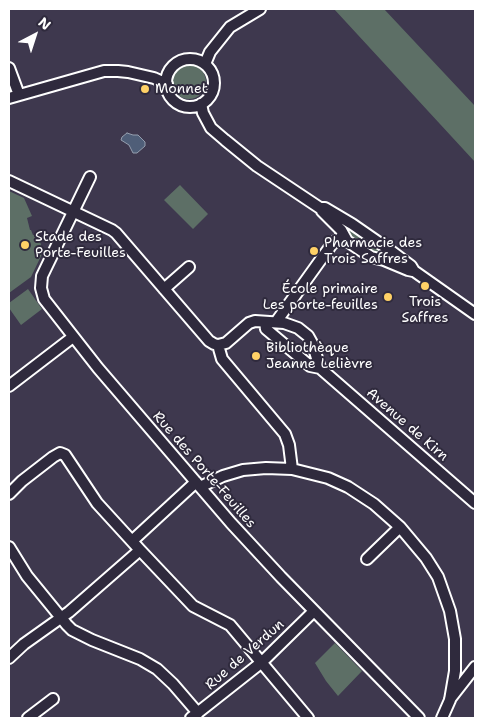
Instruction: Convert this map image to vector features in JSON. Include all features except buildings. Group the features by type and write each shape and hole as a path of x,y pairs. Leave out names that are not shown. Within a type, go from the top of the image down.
{"street":[{"path":"205,64 210,52 220,38 242,13 260,9"},
{"path":"194,59 205,64 211,70 214,78 212,93 207,100 200,104 185,106 178,103 172,98 166,84 170,70 182,60 194,59"},
{"path":"9,68 19,95"},
{"path":"9,98 104,71 128,72 154,78 166,84"},
{"path":"200,104 212,128 257,166 320,208 325,208 345,230 347,241 371,257 414,271"},
{"path":"72,212 90,177"},
{"path":"9,182 116,234 209,341 214,344 226,343 255,321 276,322 298,328 308,336 313,345 320,368"},
{"name":"Rue des Porte-Feuilles","path":"72,212 42,276 40,288 44,299 73,337 231,523 419,718"},
{"path":"276,322 332,244 352,224 475,314"},
{"path":"382,260 388,249"},
{"path":"164,289 190,267"},
{"name":"Avenue de Kirn","path":"265,322 266,329 310,366 320,368 475,503"},
{"path":"9,386 73,337"},
{"path":"218,345 222,358 285,434 289,445 292,469"},
{"path":"9,494 53,456 60,453 64,455 97,503 140,550 193,606 230,625 308,718"},
{"path":"132,541 198,484 243,470 266,468 292,469 328,478 348,487 374,504 400,527 426,558 438,577 450,611 455,639 455,671 450,700"},
{"path":"367,559 400,527"},
{"path":"9,547 27,576 60,618 72,630 140,659 157,669 173,684 194,716"},
{"path":"9,658 24,644 60,618 140,550"},
{"name":"Rue de Verdun","path":"194,716 262,662 314,611"},
{"path":"442,718 450,700 475,667"},
{"path":"28,718 53,699"}],"green space":[{"path":"334,9 384,9 475,106 475,162"},
{"path":"189,65 196,66 201,70 205,75 205,89 201,94 196,98 189,99 182,98 177,94 173,89 172,82 173,75 177,70 182,66"},
{"path":"180,185 208,214 193,229 164,200"},
{"name":"Stade des Porte-Feuilles","path":"9,191 24,198 32,216 27,218 30,230 33,235 38,234 43,252 31,277 9,293"},
{"path":"349,227 384,250 384,253 379,257 348,236 346,233"},
{"path":"28,289 42,309 21,325 9,308 9,303"},
{"path":"335,643 362,671 338,696 315,663"}],"water":[{"path":"127,133 138,135 145,142 145,146 137,153 133,153 129,145 121,140"}],"place":[{"name":"Monnet","path":"145,89"},
{"name":"Stade des Porte-Feuilles","path":"25,245"},
{"name":"Pharmacie des Trois Saffres","path":"314,251"},
{"name":"Trois Saffres","path":"425,286"},
{"name":"École primaire Les porte-feuilles","path":"388,297"},
{"name":"Bibliothèque Jeanne Lelièvre","path":"256,356"}]}
